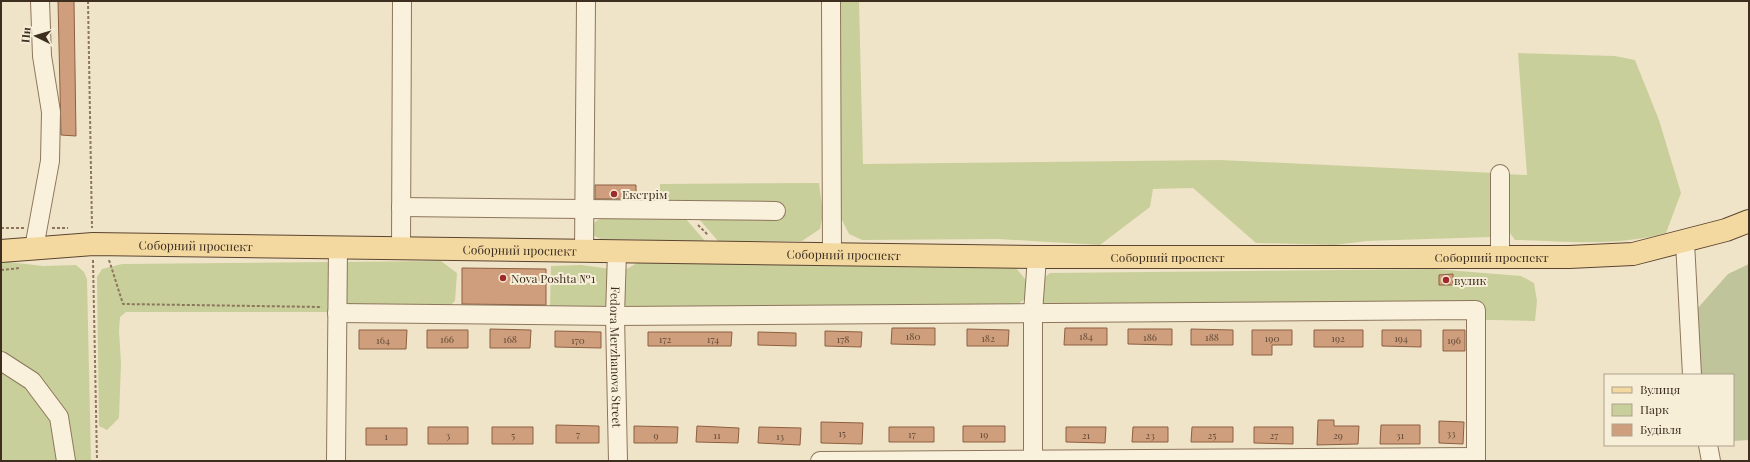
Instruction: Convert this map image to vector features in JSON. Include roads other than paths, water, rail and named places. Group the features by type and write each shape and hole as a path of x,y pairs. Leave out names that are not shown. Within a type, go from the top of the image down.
{"main road":[{"name":"Соборний проспект","path":"1,250 29,257 89,252 338,248 1037,257 1569,257 1633,254 1685,242 1726,230 1749,221"}],"street":[{"path":"29,257 50,161 51,112 42,56 40,1"},
{"path":"401,249 402,1"},
{"path":"584,252 586,1"},
{"path":"831,1 832,254"},
{"path":"1500,174 1500,257"},
{"path":"401,207 776,211"},
{"path":"1685,242 1692,374"},
{"path":"336,461 338,248"},
{"name":"Fedora Merzhanova Street","path":"617,252 615,316 618,461"},
{"path":"1033,461 1033,313 1037,257"},
{"path":"337,310 615,316 1476,310 1476,459 1050,459 1033,461 820,461"},
{"path":"1,361 32,381 59,417 66,461"},
{"path":"1708,446 1711,461"}],"place":[{"name":"Екстрім","path":"614,194"},
{"name":"Nova Poshta №1","path":"503,278"},
{"name":"вулик","path":"1446,280"}]}
